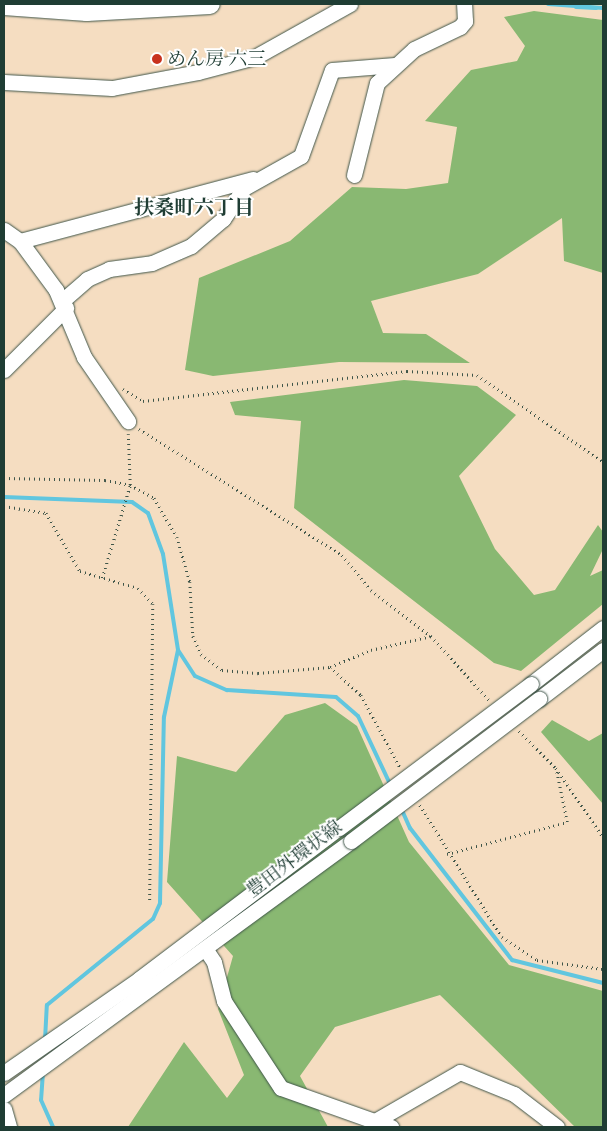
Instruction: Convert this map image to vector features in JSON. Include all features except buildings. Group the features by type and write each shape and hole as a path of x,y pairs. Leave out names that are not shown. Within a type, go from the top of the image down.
{"main road":[{"path":"4,5 87,11 210,4"}],"street":[{"path":"4,82 112,88 198,72 284,43 350,4"},
{"path":"354,175 377,83 414,49 460,27 465,21 464,4"},
{"path":"4,370 87,279 109,269 152,263 192,246 223,219 244,188 301,156 332,70 395,65"},
{"path":"20,241 268,175"},
{"path":"4,230 20,241 64,304 84,357 128,421"},
{"name":"豊田外環状線","path":"4,1073 190,940 603,628"},
{"name":"豊田外環状線","path":"4,1095 190,962 603,650"},
{"path":"206,950 224,1001 281,1088 392,1127"},
{"path":"375,1120 460,1072 514,1094 557,1127"},
{"path":"4,1109 9,1127"}],"path":[{"path":"119,385 143,401 406,370 477,375 603,462"},
{"path":"102,578 130,485 128,421"},
{"path":"128,421 160,446 216,474 342,555 371,590 431,636 496,706"},
{"path":"4,478 130,485 154,498 177,537 190,582 193,636 201,654 222,670 258,673 330,667 371,650 431,636"},
{"path":"4,506 46,513 80,571 138,588 146,594 155,614 149,710 150,903"},
{"path":"330,667 361,695 402,771"},
{"path":"516,727 556,768 603,837"},
{"path":"447,854 567,822 556,768"},
{"path":"416,796 447,854 502,937 536,960 603,969"}],"green space":[{"path":"534,11 603,20 603,273 564,261 562,218 478,274 371,301 383,333 426,334 470,363 339,362 213,376 185,370 199,278 290,241 352,187 406,189 448,183 457,127 425,121 471,70 517,61 525,46 504,17"},
{"path":"404,380 477,386 516,415 459,476 495,549 534,595 555,590 598,525 603,532 603,549 590,576 603,570 603,604 521,671 494,663 294,508 301,421 235,415 230,402"},
{"path":"325,703 357,726 409,842 509,965 603,991 603,1127 575,1127 440,995 335,1027 300,1076 328,1127 128,1127 184,1042 227,1098 244,1075 218,1009 233,956 167,882 177,756 236,772 285,715"},
{"path":"552,720 589,741 603,733 603,804 541,732"}],"waterway":[{"path":"548,4 603,8"},
{"path":"576,7 596,8"},
{"path":"4,497 132,502 148,513 163,554 178,650 195,676 227,690 336,697 358,716 391,786"},
{"path":"45,1040 47,1005 153,919 160,903 164,717 178,650"},
{"path":"401,808 410,828 512,960 603,983"},
{"path":"43,1072 41,1100 53,1127"}],"place":[{"name":"めん房 六三","path":"157,59"}],"district":[{"name":"扶桑町六丁目","path":"194,206"}]}
